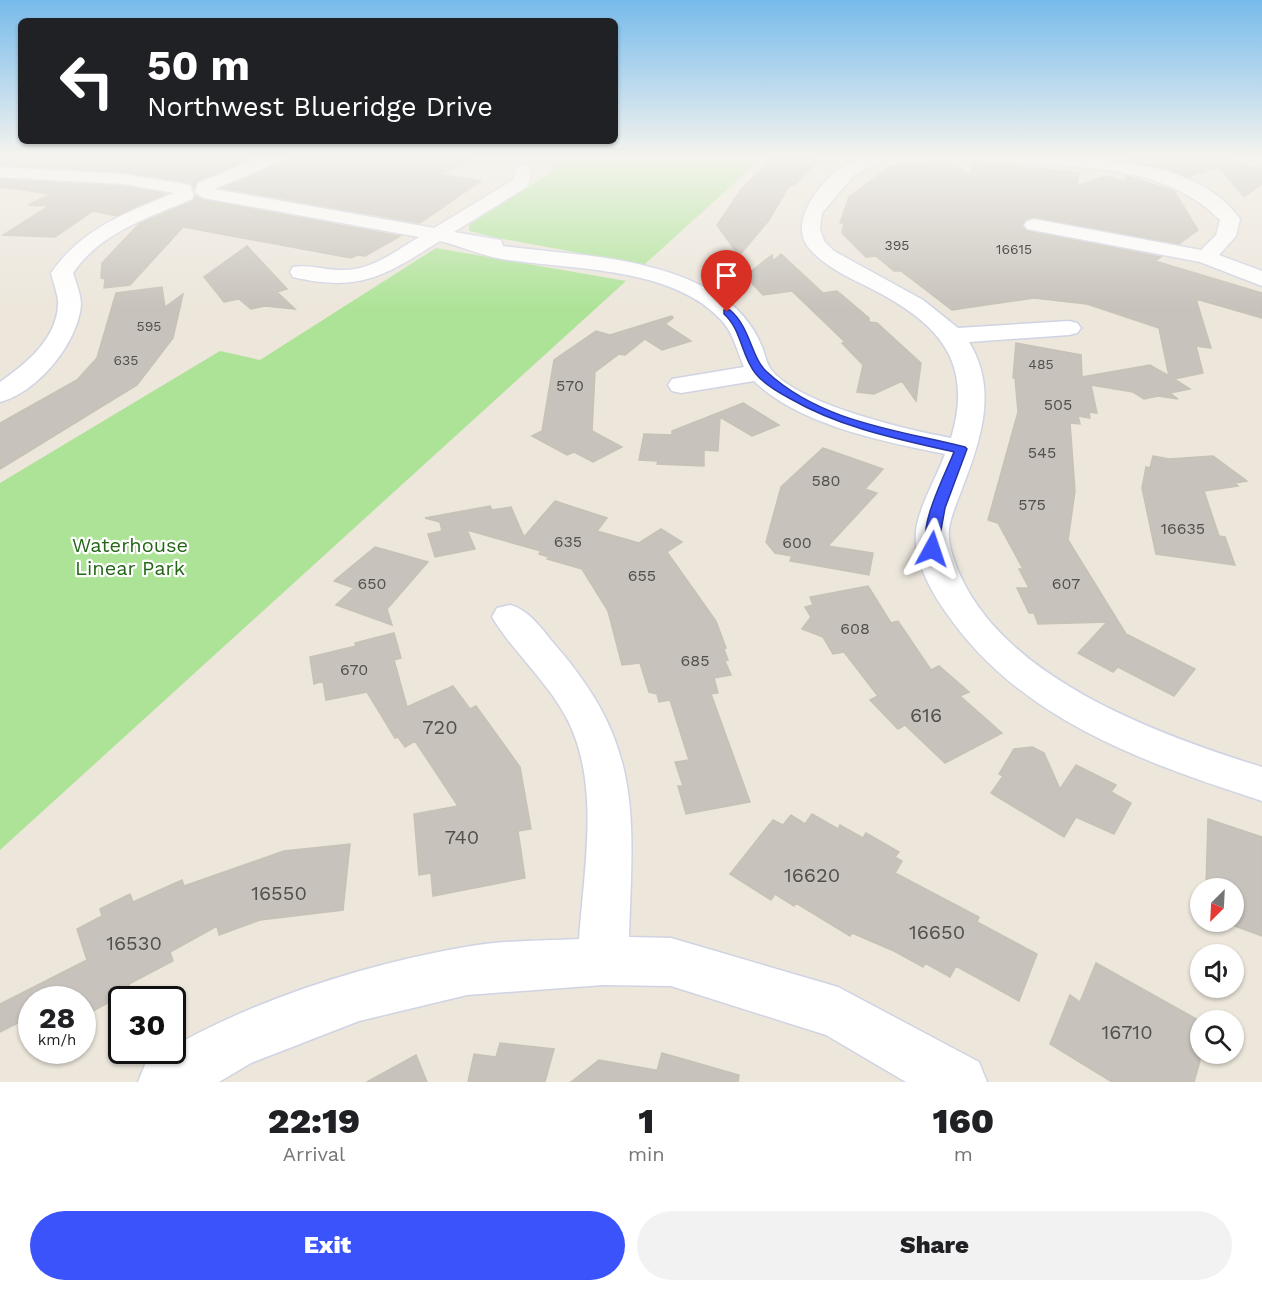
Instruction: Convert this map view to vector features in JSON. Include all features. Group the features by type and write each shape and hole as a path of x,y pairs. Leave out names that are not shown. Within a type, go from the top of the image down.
{"street":[{"path":"0,393 39,365 65,329 69,303 62,273 79,249 104,231 157,207"},
{"path":"287,207 436,234 491,249 542,255 666,280 717,303 737,321 760,372 783,390 819,411 878,432 961,449"},
{"path":"302,272 344,279 362,277 383,268 480,207"},
{"path":"816,207 811,216 812,239 838,265 892,291 953,336 968,366 973,405 961,449 938,508 932,531 932,549 952,594 973,625 1028,676 1064,702 1117,732 1169,754 1262,784"},
{"path":"1205,257 1231,228 1230,219 1216,207"},
{"path":"1034,225 1205,257 1262,279"},
{"path":"953,336 1069,328"},
{"path":"681,385 760,372"},
{"path":"510,617 569,688 598,744 608,803 603,961"},
{"path":"166,1082 235,1042 359,996 467,971 603,961 671,962 838,1013 959,1082"}],"green space":[{"path":"496,207 707,207 644,265 498,238 469,231 469,225"},
{"name":"Waterhouse Linear Park","path":"436,248 626,281 0,850 0,483 220,351 260,360"}],"building":[{"path":"47,207 136,207 117,216 93,211 55,237 3,235"},
{"path":"178,207 245,207 400,236 365,256 357,255 351,258 183,227 130,285 104,288 105,279 101,278 102,263 139,224"},
{"path":"332,207 443,207 420,223"},
{"path":"729,207 776,207 769,220 739,256 717,225"},
{"path":"845,207 1184,207 1198,230 1179,244 1034,217 1026,219 1022,225 1027,231 1161,257 1155,261 1262,293 1262,318 1196,299 1211,348 1196,346 1203,373 1174,379 1190,389 1170,393 1178,399 1158,396 1144,399 1133,392 1091,385 1097,413 1089,412 1090,418 1078,416 1080,424 1070,423 1075,491 1068,540 1126,634 1195,669 1174,696 1118,667 1113,672 1078,653 1107,622 1038,624 1034,613 1029,613 1017,588 1029,588 1019,569 1023,569 998,523 988,520 1018,412 1015,378 1013,378 1016,343 1081,355 1082,377 1150,365 1169,376 1159,328 1087,304 1034,298 952,310 901,271 894,271 876,256 866,257 842,233 844,223 840,223"},
{"path":"247,246 287,289 277,292 295,309 265,306 251,309 239,299 224,302 204,277"},
{"path":"781,254 823,293 837,291 869,318 869,322 877,323 921,363 916,401 902,381 874,394 857,392 863,365 842,343 845,342 792,291 763,295 745,276 772,255 773,261"},
{"path":"162,287 165,307 183,294 173,338 137,385 0,469 0,423 77,380 97,358 116,293"},
{"path":"672,316 673,318 665,324 691,341 662,350 645,339 625,355 619,354 595,372 592,431 622,447 593,462 574,452 567,455 532,436 542,431 554,360 596,331 610,335"},
{"path":"743,403 779,425 752,436 720,417 718,451 704,450 704,466 657,464 658,461 639,460 644,434 672,435 672,431"},
{"path":"823,448 883,469 865,489 877,493 828,546 873,553 869,575 790,561 792,556 775,553 766,542 781,487"},
{"path":"1153,456 1169,459 1213,456 1247,481 1235,483 1238,486 1204,491 1219,536 1225,537 1235,565 1156,554 1142,488 1146,467 1150,468"},
{"path":"555,501 607,518 597,531 639,543 661,529 682,542 667,552 716,621 726,648 724,649 728,660 725,661 731,675 714,678 718,693 711,694 750,802 686,814 678,786 683,786 675,762 689,760 670,700 659,702 657,694 649,692 640,663 622,665 608,611 582,569 547,559 549,557 539,554 541,551 467,530 475,549 435,557 428,534 442,531 440,522 425,518 490,506 492,510 511,507 524,537"},
{"path":"375,547 428,562 387,609 392,625 336,605 354,588 334,581"},
{"path":"868,586 891,623 898,621 931,670 939,666 969,692 960,696 1002,733 945,763 905,725 898,729 870,700 878,696 844,652 833,654 823,637 802,629 811,617 805,607 813,605 810,597"},
{"path":"394,633 401,658 394,660 407,707 453,686 470,709 476,706 520,767 531,829 518,831 525,878 433,896 431,873 419,875 414,814 458,806 415,741 405,747 398,737 395,738 367,692 326,700 323,681 314,684 310,657 356,646 355,643"},
{"path":"1032,747 1044,753 1060,789 1076,765 1116,785 1111,792 1131,803 1114,834 1076,817 1064,837 991,793 1003,776 999,774 1014,749"},
{"path":"812,814 838,829 840,825 863,838 866,833 899,852 895,857 902,861 895,873 979,917 977,922 1037,954 1019,1001 956,966 950,977 925,963 923,967 894,951 852,933 850,936 796,903 794,906 775,894 771,900 730,874 773,820 783,825 791,815 805,824"},
{"path":"1208,819 1262,837 1262,936 1244,929 1244,878 1206,878"},
{"path":"350,844 343,910 260,920 219,935 217,926 170,952 173,961 129,984 130,986 108,986 108,1003 96,1009 96,986 36,986 87,960 77,929 102,916 100,909 130,894 133,902 182,880 184,886 284,851"},
{"path":"1096,963 1190,1015 1190,1064 1199,1064 1194,1082 1112,1082 1050,1044 1070,995 1080,1002"},
{"path":"18,995 18,1023 0,1032 0,1004"},
{"path":"500,1043 554,1049 545,1082 468,1082 474,1054 496,1057"},
{"path":"662,1053 739,1075 738,1082 571,1082 599,1060 656,1070 655,1078"},
{"path":"416,1055 427,1082 367,1082"}],"route":[{"path":"727,312 737,321 760,372 783,390 819,411 878,432 961,449 938,508 932,531 932,549"}]}
